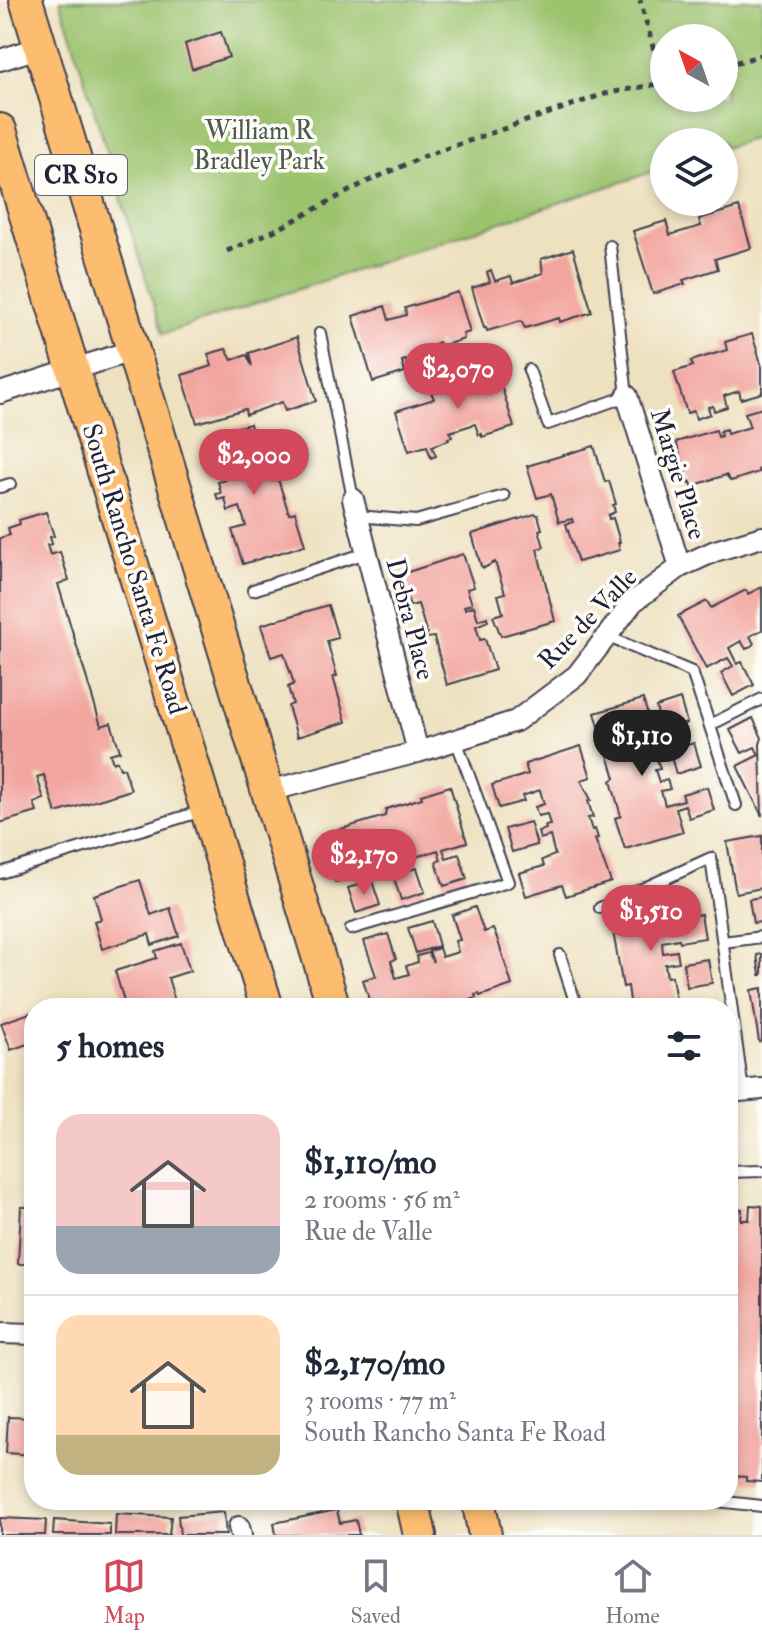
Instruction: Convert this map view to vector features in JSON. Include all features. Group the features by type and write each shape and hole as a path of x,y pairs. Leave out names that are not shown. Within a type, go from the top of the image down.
{"main road":[{"name":"CR S10","path":"26,0 331,998"},
{"name":"South Rancho Santa Fe Road","path":"0,130 264,998"},
{"path":"414,1510 420,1535"},
{"path":"480,1510 485,1535"}],"street":[{"path":"0,60 41,47"},
{"path":"0,393 134,350"},
{"name":"Margie Place","path":"627,396 680,567"},
{"name":"Debra Place","path":"355,508 418,752"},
{"name":"Rue de Valle","path":"269,791 418,752 516,721 577,675 633,602 680,567 715,551 762,537"},
{"path":"0,1333 24,1334"}],"lane":[{"path":"529,370 548,424 627,396 610,246"},
{"path":"320,333 355,508 416,521 504,496"},
{"path":"253,590 366,553"},
{"path":"606,636 692,672 736,805"},
{"path":"710,725 762,699"},
{"path":"351,929 508,882 456,740"},
{"path":"0,873 207,809"},
{"path":"600,908 711,858 731,998"},
{"path":"723,942 762,937"},
{"path":"560,955 574,998"},
{"path":"738,1048 744,1091"},
{"path":"738,1172 762,1171"},
{"path":"738,1503 762,1506"}],"path":[{"path":"640,0 650,35"},
{"path":"738,62 762,55"},
{"path":"227,251 425,156 604,94 650,86"}],"green space":[{"name":"William R Bradley Park","path":"60,0 762,0 762,136 738,144 738,128 650,128 650,173 163,334"}],"building":[{"path":"221,32 229,57 192,69 185,44"},
{"path":"738,207 751,248 715,259 718,269 653,294 633,231 666,221 670,235 701,226 699,219 709,216 738,216"},
{"path":"573,249 592,312 525,328 521,321 487,331 484,328 472,288 490,282 487,272 491,270 495,281 511,276 513,283 543,273 541,259"},
{"path":"458,292 470,332 463,334 464,339 441,346 439,342 435,344 437,350 429,352 430,356 407,364 406,360 402,361 405,372 373,382 353,316 385,306 389,320 406,315 405,308"},
{"path":"752,334 762,367 762,393 741,399 739,391 724,396 727,407 714,411 713,406 708,407 710,414 696,419 694,411 687,413 674,372 693,366 691,361 727,350 725,342"},
{"path":"297,337 316,401 285,411 282,402 246,415 245,409 197,423 182,375 212,366 208,354 226,349 232,360 247,355 252,366 249,353"},
{"path":"494,362 514,427 482,437 475,424 450,432 452,437 449,440 432,446 436,456 431,458 427,446 409,451 396,411 434,399 431,392 465,381 463,374"},
{"path":"762,408 762,468 759,472 731,481 726,475 692,486 676,442 716,430 718,437 721,436 720,431 726,429 727,434 750,427 745,413"},
{"path":"250,424 253,434 257,432 272,481 278,479 289,514 295,512 305,545 243,564 232,530 246,526 240,507 228,511 225,498 218,500 216,494 221,493 218,482 226,480 225,476 219,478 210,447 228,441 225,431"},
{"path":"594,446 605,482 609,481 616,504 613,505 615,512 608,515 609,519 613,518 620,550 578,562 566,524 573,522 572,519 559,522 551,494 537,498 527,466"},
{"path":"46,512 54,536 50,537 52,544 47,545 50,555 60,552 69,580 58,584 101,726 111,723 120,751 110,754 113,763 117,761 120,769 124,768 131,790 56,813 44,775 37,777 44,799 34,803 37,812 0,823 0,538 10,535 8,528 20,524 19,520"},
{"path":"535,514 542,529 539,530 544,547 537,549 555,621 501,636 493,616 503,613 498,595 505,593 495,562 484,568 481,566 472,534"},
{"path":"463,554 474,587 467,589 472,604 464,606 465,609 474,606 478,620 487,617 488,621 476,626 480,640 485,639 495,670 447,685 434,637 426,638 418,604 410,606 399,575"},
{"path":"762,587 762,630 750,636 754,644 746,649 741,641 729,648 737,664 742,662 754,685 733,696 721,673 733,666 728,658 706,669 678,616 707,601 711,608 746,590 748,594"},
{"path":"328,605 338,638 327,641 346,722 297,737 288,706 293,704 288,687 294,684 284,653 271,657 261,625"},
{"path":"643,699 652,728 648,730 658,756 660,769 655,770 659,782 667,780 670,789 661,791 665,805 684,800 682,794 707,787 714,810 689,818 685,805 676,808 683,832 625,849 615,818 621,816 611,781 615,778 595,713"},
{"path":"680,699 687,723 662,730 656,707"},
{"path":"753,718 762,738 762,816 737,766 759,755 755,747 742,753 730,730"},
{"path":"694,743 701,766 676,774 669,750"},
{"path":"581,746 591,777 581,780 591,800 588,801 593,817 588,818 592,830 595,829 598,838 595,839 611,882 566,896 562,885 526,896 519,873 544,866 542,860 555,855 550,836 540,839 538,832 550,825 547,814 538,816 535,807 544,804 540,790 522,796 524,801 499,808 492,785 528,774 525,764"},
{"path":"450,786 467,842 443,849 446,858 459,854 467,879 444,886 436,862 441,860 438,850 373,870 372,867 364,870 365,873 335,882 321,835 385,816 386,809"},
{"path":"530,822 537,845 512,852 505,829"},
{"path":"762,836 762,888 736,893 727,842"},
{"path":"417,868 425,892 401,900 393,875"},
{"path":"140,880 151,915 170,908 179,936 152,945 149,934 102,949 94,921 101,919 94,895"},
{"path":"372,881 380,905 356,913 348,888"},
{"path":"762,897 762,922 753,923 749,899"},
{"path":"475,907 484,932 493,929 512,985 475,995 476,998 369,998 363,980 376,976 364,941 388,934 396,959 391,961 396,978 409,974 406,966 418,962 417,956 428,953 433,962 429,951 439,948 442,957 458,952 455,941 460,940 452,915"},
{"path":"677,908 678,918 701,914 705,938 662,942 663,953 677,951 679,962 665,964 667,977 672,976 675,998 630,998 628,986 623,987 610,915"},
{"path":"432,921 439,946 416,953 408,928"},
{"path":"181,943 190,971 168,978 174,998 123,998 115,971 157,958 155,951"},
{"path":"762,954 762,975 760,975 757,955"},
{"path":"708,959 712,983 687,987 683,963"},
{"path":"762,988 762,1041 759,1042 751,990"},
{"path":"24,1015 24,1045 11,1050 1,1023"},
{"path":"750,1205 762,1206 762,1482 746,1481 746,1477 738,1476 738,1209 742,1209 741,1220 749,1220"},
{"path":"21,1207 24,1207 24,1264 18,1264"},
{"path":"8,1417 24,1418 24,1454 6,1453"},
{"path":"337,1510 340,1523 356,1520 359,1535 276,1535 274,1523"},
{"path":"224,1512 226,1535 180,1535 178,1516"},
{"path":"116,1514 171,1517 169,1535 115,1535"},
{"path":"0,1518 46,1520 45,1535 0,1535"},
{"path":"54,1520 110,1524 110,1535 53,1535"}]}
